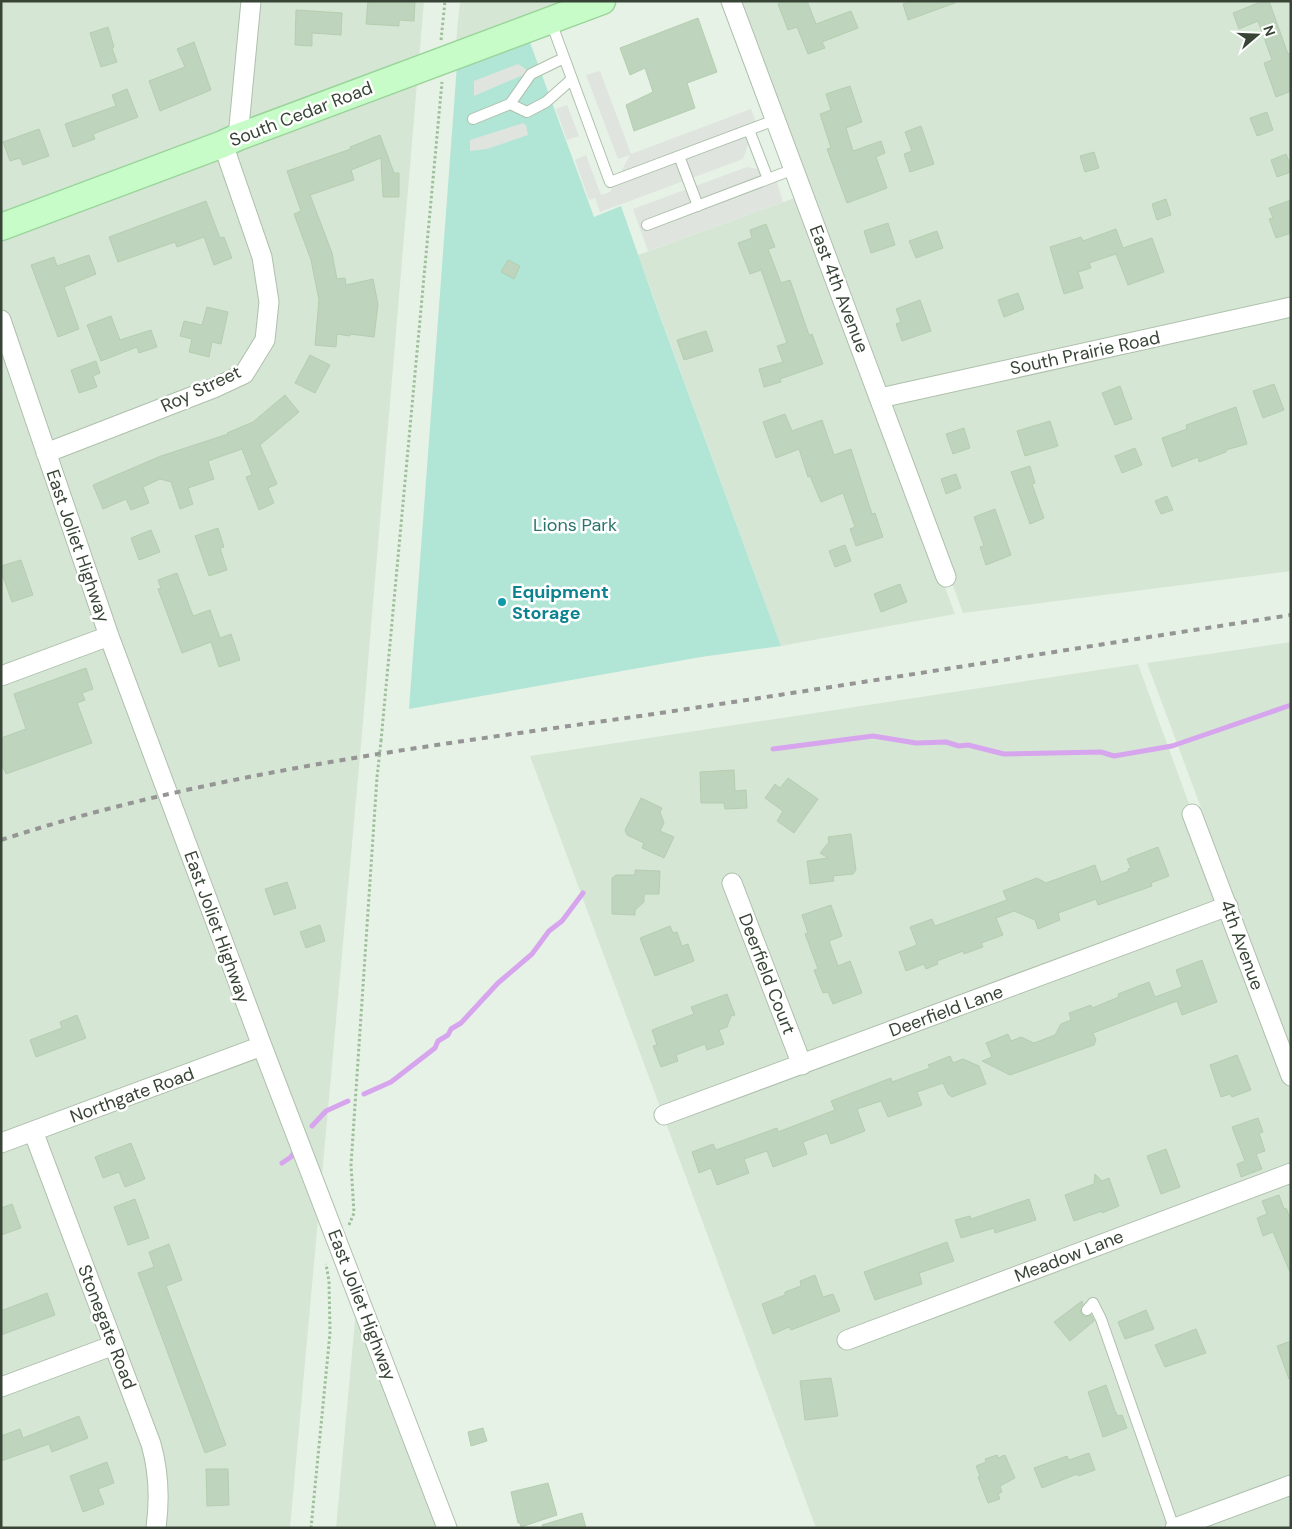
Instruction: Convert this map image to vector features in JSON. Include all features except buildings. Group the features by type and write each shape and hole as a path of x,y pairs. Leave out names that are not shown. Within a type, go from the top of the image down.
{"main road":[{"name":"South Cedar Road","path":"1,227 602,1"}],"street":[{"path":"230,140 251,1"},
{"name":"East 4th Avenue","path":"730,1 946,577"},
{"name":"Roy Street","path":"46,453 214,388 244,374 264,340 269,302 262,257 230,140"},
{"name":"South Prairie Road","path":"880,398 1291,307"},
{"name":"East Joliet Highway","path":"1,320 109,636 262,1046 447,1528"},
{"path":"1,676 109,636"},
{"name":"4th Avenue","path":"1192,814 1290,1070"},
{"name":"Deerfield Court","path":"732,883 802,1065"},
{"name":"Deerfield Lane","path":"664,1115 1228,906"},
{"name":"Northgate Road","path":"1,1143 262,1046"},
{"name":"Stonegate Road","path":"33,1131 151,1444 157,1465 159,1509 156,1528"},
{"name":"Meadow Lane","path":"847,1340 1291,1173"},
{"path":"1,1387 114,1345"},
{"path":"1175,1528 1291,1485"}],"lane":[{"path":"551,21 610,182 775,120"},
{"path":"473,119 510,104 531,74 564,58"},
{"path":"510,104 527,112 546,102 572,79"},
{"path":"749,130 768,179"},
{"path":"679,156 698,206"},
{"path":"647,225 794,169"},
{"path":"1088,1310 1093,1303 1101,1319 1175,1528"}],"path":[{"path":"441,43 445,1"},
{"path":"349,1226 354,1213 351,1165 377,777 382,741 442,79"},
{"path":"311,1528 330,1333 329,1281 326,1261"}],"shaded area":[{"path":"1,1 424,1 362,734 290,1528 1,1528"},
{"path":"460,1 589,1 455,52"},
{"path":"735,1 1291,1 1291,571 963,613"},
{"path":"518,64 530,72 474,96 474,81"},
{"path":"600,71 631,154 751,109 756,122 743,159 600,212 595,198 589,200 575,160 586,155 601,195 610,192 630,155 618,159 586,75"},
{"path":"567,105 579,136 567,140 556,109"},
{"path":"523,123 526,125 528,135 487,149 470,151 470,140"},
{"path":"747,167 774,172 783,202 648,251 633,209"},
{"path":"800,196 955,614 781,646 638,255"},
{"path":"1291,642 1291,1049 1147,663"},
{"path":"1138,664 1291,1083 1291,1479 1157,1528 816,1528 530,756"},
{"path":"357,1298 443,1528 336,1528"},
{"path":"1291,1491 1291,1528 1188,1528"}],"green space":[{"name":"Lions Park","path":"528,37 594,217 621,206 781,646 701,657 409,709 457,65"}],"waterway":[{"path":"773,749 873,736 916,743 946,742 959,746 968,745 1004,754 1101,752 1114,756 1172,746 1291,705"},
{"path":"364,1094 391,1082 435,1048 438,1041 461,1023 498,983 532,954 549,931 562,921 583,893"},
{"path":"312,1126 326,1111 348,1101"},
{"path":"282,1163 293,1154"}],"railway":[{"path":"1,840 80,816 160,796 321,764 402,750 728,703 1291,615"}],"place":[{"name":"Equipment Storage","path":"502,602"}]}
